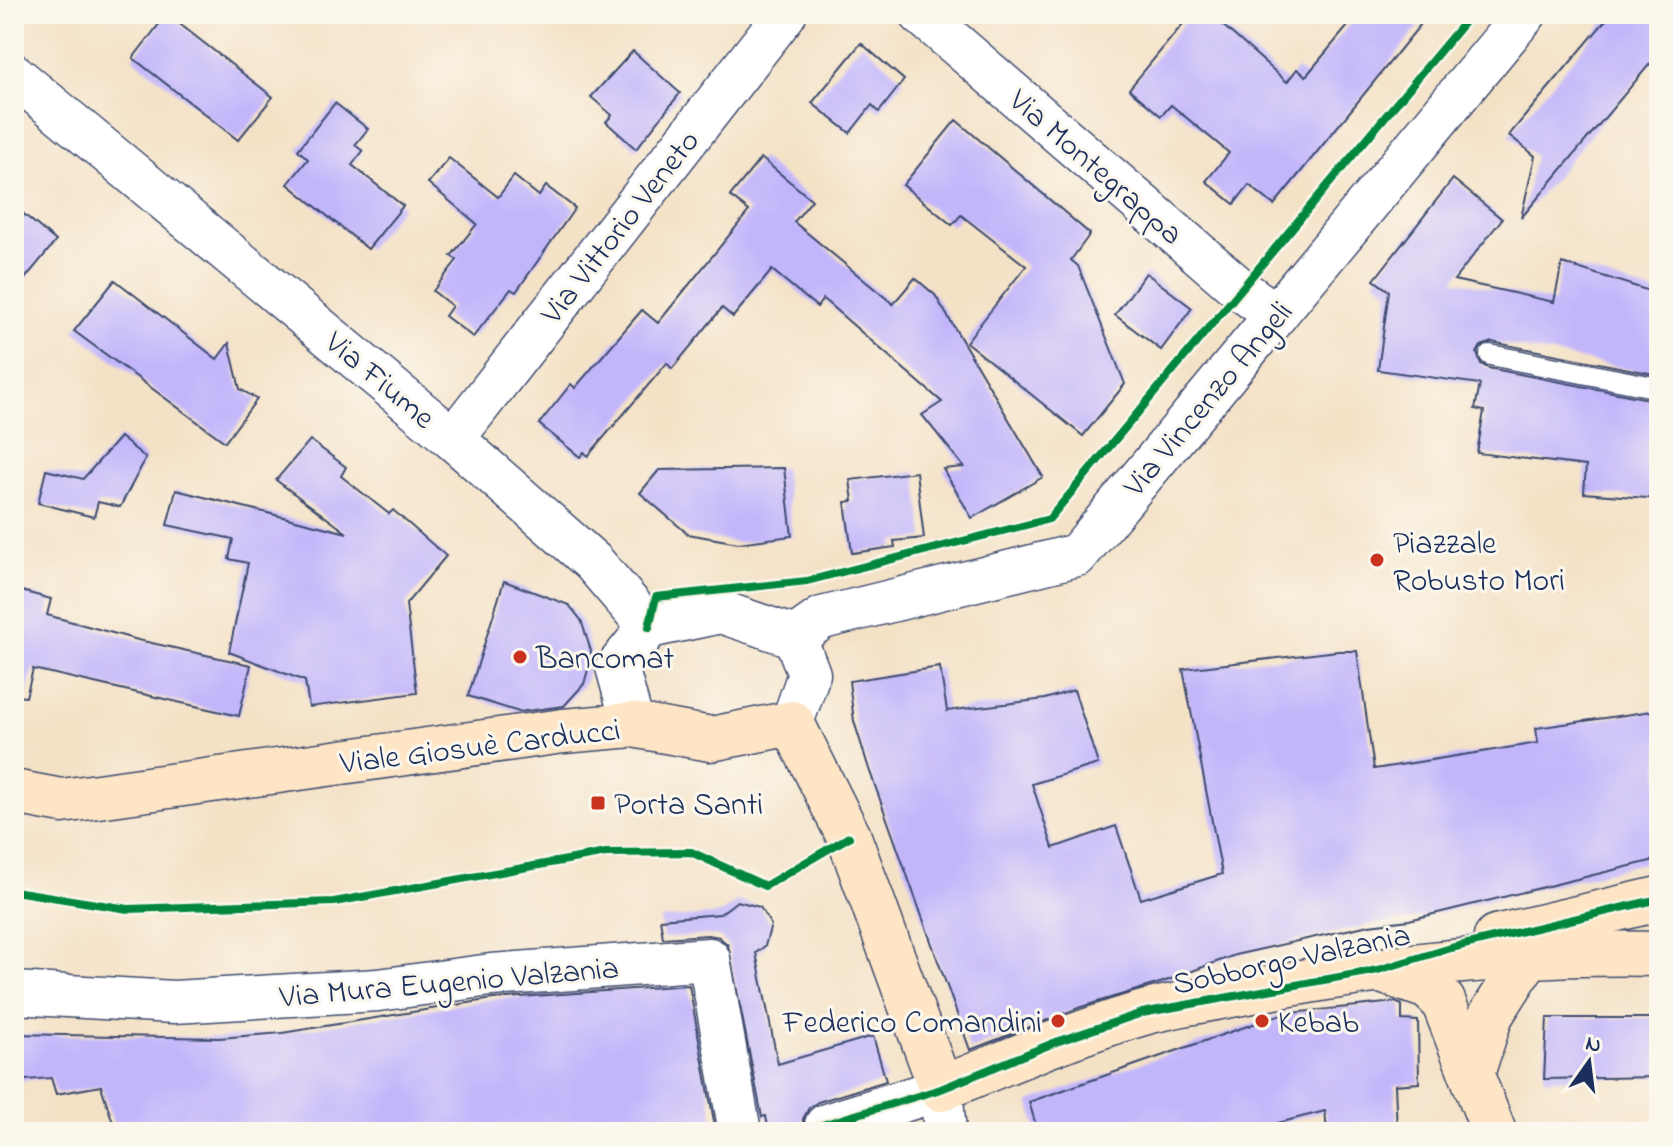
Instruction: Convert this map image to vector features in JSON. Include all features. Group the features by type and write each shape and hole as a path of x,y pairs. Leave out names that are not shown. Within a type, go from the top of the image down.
{"street":[{"name":"Via Vittorio Veneto","path":"453,439 785,14"},
{"name":"Via Montegrappa","path":"921,14 1241,290 1276,315"},
{"name":"Via Vincenzo Angeli","path":"795,637 822,618 1077,555 1525,14"},
{"name":"Via Fiume","path":"14,75 453,439 593,562 649,627"},
{"path":"633,725 617,667 649,627 721,612 795,637 809,674 792,723 849,837 941,1089 945,1132"},
{"name":"Viale Giosuè Carducci","path":"14,792 62,801 563,731 633,725 711,739 792,723"},
{"name":"Sobborgo Valzania","path":"1378,970 1451,948 1659,899"},
{"name":"Sobborgo Valzania","path":"941,1089 1056,1042 1142,1013 1378,970 1585,952 1659,954"},
{"path":"1473,1071 1491,1015 1528,957"},
{"name":"Via Mura Eugenio Valzania","path":"14,993 174,1002 378,990 491,975 709,959 740,1132"},
{"path":"1378,970 1428,987 1443,1001 1473,1071 1494,1132"},
{"path":"826,1125 941,1089"}],"lane":[{"path":"1490,355 1659,388"}],"building":[{"path":"167,14 273,97 238,140 133,58"},
{"path":"1191,14 1210,14 1287,82 1297,69 1306,76 1358,14 1429,14 1274,205 1249,185 1234,204 1206,181 1229,153 1171,105 1161,116 1129,89"},
{"path":"1611,14 1659,14 1659,53 1521,218 1535,156 1509,135"},
{"path":"861,43 904,80 879,112 872,105 850,133 812,103"},
{"path":"633,51 680,93 636,149 606,122 612,115 591,97"},
{"path":"335,103 368,129 355,145 363,151 352,165 403,206 368,249 288,184 308,159 298,150"},
{"path":"956,120 1090,234 1071,260 1078,266 1125,384 1083,436 966,342 1026,266 961,215 952,225 903,185"},
{"path":"449,158 498,197 514,176 539,196 546,186 575,208 516,292 511,289 473,337 445,316 452,306 433,291 457,260 451,256 477,224 428,183"},
{"path":"761,158 812,200 794,222 893,304 915,278 935,295 1043,477 972,518 943,469 964,467 922,415 942,402 823,299 817,307 772,270 733,317 722,308 672,369 667,363 588,456 584,452 580,457 539,424 571,384 575,388 642,310 658,323 749,211 730,196"},
{"path":"1453,179 1502,219 1454,280 1554,302 1562,263 1659,294 1659,375 1492,342 1481,346 1477,353 1481,364 1488,368 1659,401 1659,499 1584,493 1586,466 1477,453 1484,411 1475,409 1480,384 1378,370 1389,291 1374,280"},
{"path":"14,206 56,241 14,292"},
{"path":"1146,273 1192,308 1161,350 1115,315"},
{"path":"115,280 217,359 229,343 240,389 257,399 225,442 74,331"},
{"path":"120,437 146,458 120,507 98,502 94,517 38,503 46,470 83,479"},
{"path":"310,440 346,467 341,476 389,514 393,510 446,556 406,604 417,693 309,707 305,681 229,652 248,563 229,559 233,539 167,525 176,490 347,533 276,480"},
{"path":"784,468 792,536 738,543 688,534 640,493 659,470"},
{"path":"916,472 924,538 894,541 895,547 852,553 845,502 853,501 850,480"},
{"path":"504,581 569,605 581,620 591,651 589,666 584,684 564,706 519,712 468,696"},
{"path":"14,589 51,599 47,615 138,640 251,665 239,716 33,669 26,697 14,696"},
{"path":"1357,651 1374,769 1538,743 1536,728 1659,710 1659,859 1409,920 1369,925 1235,955 1163,982 1081,1007 970,1050 869,769 854,721 849,681 940,667 947,711 1045,699 1074,690 1098,764 1032,784 1053,848 1116,826 1141,899 1222,874 1183,669"},
{"path":"737,901 760,907 771,925 765,946 756,953 778,1064 873,1036 886,1081 818,1102 809,1108 803,1119 803,1132 769,1132 766,1116 762,1117 728,945 719,937 708,935 663,938 660,919 720,914"},
{"path":"689,985 716,1132 116,1132 101,1086 56,1094 51,1078 14,1081 14,1034 219,1038 282,1033 493,999"},
{"path":"1395,1002 1402,1005 1402,1020 1418,1021 1419,1083 1395,1085 1397,1132 1327,1132 1325,1111 1243,1132 1038,1132 1029,1102 1282,1014"},
{"path":"1547,1018 1659,1018 1659,1077 1544,1079"}],"cycle path":[{"path":"649,627 656,597 807,581 1049,519 1471,14"},
{"path":"14,891 128,909 334,902 606,853 691,852 765,886 849,837"},
{"path":"799,1132 941,1089 1056,1042 1142,1013 1378,970 1451,948 1659,899"}],"place":[{"name":"Piazzale Robusto Mori","path":"1377,560"},
{"name":"Bancomat","path":"520,657"},
{"name":"Porta Santi","path":"598,803"},
{"name":"Federico Comandini","path":"1058,1021"},
{"name":"Kebab","path":"1262,1021"}]}
